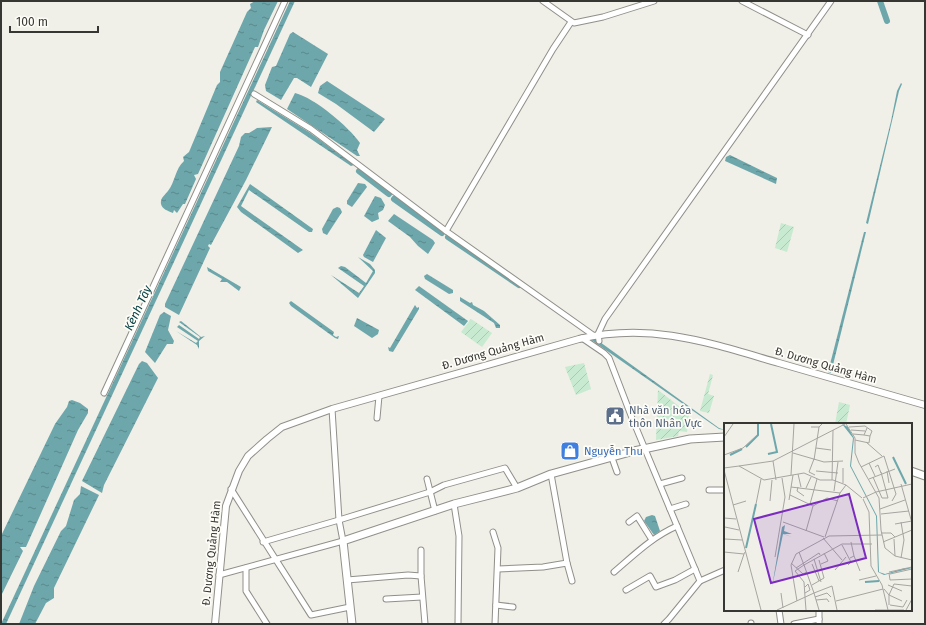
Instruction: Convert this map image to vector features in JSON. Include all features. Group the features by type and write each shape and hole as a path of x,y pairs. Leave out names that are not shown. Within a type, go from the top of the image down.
{"main road":[{"path":"352,624 343,541 454,504 517,488 551,474 633,448 646,449 690,440 724,437"},
{"path":"912,471 925,476"}],"street":[{"path":"104,394 285,1"},
{"path":"543,1 571,22 581,22 603,17 654,1"},
{"path":"742,1 808,35"},
{"path":"254,94 311,129 446,231 597,337 610,313 831,1"},
{"path":"446,231 553,48 571,22"},
{"name":"Đ. Dương Quảng Hàm","path":"215,624 225,512 231,489 248,456 282,428 332,409 582,338 639,331 669,334 723,347 925,405"},
{"path":"582,338 609,358 632,418 700,581"},
{"path":"377,418 379,396"},
{"path":"219,575 343,541 339,520 332,409"},
{"path":"609,456 617,472"},
{"path":"262,542 430,492 444,485 505,468 517,488"},
{"path":"551,474 572,581"},
{"path":"660,484 682,478"},
{"path":"427,479 435,511"},
{"path":"231,489 262,542 311,615 350,607"},
{"path":"709,490 724,490"},
{"path":"454,504 457,513 460,536 458,624"},
{"path":"670,509 686,504"},
{"path":"630,522 637,516 652,540"},
{"path":"614,572 640,548 677,526"},
{"path":"493,532 498,548 495,624"},
{"path":"421,550 422,597 425,624"},
{"path":"498,569 543,567 568,563"},
{"path":"246,568 246,591 267,624"},
{"path":"626,590 650,576 656,587 675,580 696,569"},
{"path":"664,624 700,581 724,570"},
{"path":"347,580 408,575 421,576"},
{"path":"386,599 422,597"},
{"path":"496,605 513,607"},
{"path":"779,611 781,624"},
{"path":"794,624 819,622 819,611"}],"green space":[{"path":"781,223 794,227 787,252 775,248"},
{"path":"471,319 492,333 482,347 461,332"},
{"path":"584,363 591,389 576,395 565,367"},
{"path":"710,374 713,375 708,394 714,396 709,413 700,411"},
{"path":"658,390 689,414 687,432 679,431 678,436 656,440"},
{"path":"839,402 850,405 846,423 835,423"}],"water":[{"path":"255,1 278,1 264,30 258,47 255,47 198,174 194,175 196,179 185,204 183,204 177,213 174,210 173,213 163,207 161,200 168,191 181,164 184,161 183,157 189,152 217,85 220,82 220,72 247,12 251,8 250,4"},
{"path":"290,1 295,1 6,624 1,624"},
{"path":"293,32 328,54 311,87 297,78 294,78 281,100 266,91 265,85 272,67 276,66 290,34"},
{"path":"327,81 385,119 374,132 336,104 318,93 320,86"},
{"path":"901,83 902,84 899,91 868,224 866,223 897,91"},
{"path":"295,93 312,101 340,121 360,143 357,150 360,156 357,156 287,109"},
{"path":"257,100 309,132 354,165 351,166 256,102"},
{"path":"272,127 246,180 211,245 209,244 208,246 210,248 179,315 165,307 165,304 239,146 241,137 245,133 249,133 257,128"},
{"path":"730,155 777,178 776,184 725,161 726,157"},
{"path":"358,183 365,184 367,187 352,207 347,204 347,201"},
{"path":"250,184 313,229 312,232 309,232 249,190 241,206 303,250 298,253 241,212 237,207"},
{"path":"375,196 381,198 385,205 383,210 378,213 379,219 372,222 364,216"},
{"path":"337,207 340,208 342,212 327,235 323,233 322,229 333,209"},
{"path":"394,214 433,240 435,243 428,254 410,237 388,221"},
{"path":"376,230 386,238 373,262 363,255"},
{"path":"864,232 866,232 831,373 828,372"},
{"path":"358,257 370,264 375,270 375,273 358,298 331,275 359,293 364,286 338,268 341,266 345,267 366,283 373,271"},
{"path":"207,267 241,287 239,291 227,282 220,282 222,279 208,271"},
{"path":"427,274 453,290 453,293 449,294 425,279 424,276"},
{"path":"419,286 468,321 464,326 415,290"},
{"path":"460,297 470,303 472,302 473,305 484,311 500,325 500,328 496,328 494,323 460,301"},
{"path":"291,301 334,332 333,335 336,337 339,336 338,339 291,306 289,303"},
{"path":"415,305 417,308 419,307 419,309 393,352 389,351 388,347 390,348"},
{"path":"164,312 171,316 168,330 174,341 173,344 167,344 155,363 145,352 160,315"},
{"path":"357,318 379,330 378,334 372,338 354,326"},
{"path":"181,321 201,337 205,336 199,341 199,349 197,345 176,331 196,343 198,341 177,327 179,325 199,339 200,337 179,322"},
{"path":"593,337 719,428 724,430 719,429 590,339"},
{"path":"142,361 147,363 158,378 104,485 102,493 82,481 139,364"},
{"path":"72,400 80,403 88,409 88,413 78,430 26,547 20,547 23,551 1,596 1,536 55,424 67,407 69,401"},
{"path":"81,486 99,495 54,588 54,598 46,603 35,624 19,624 34,586 61,531 66,526 74,500 80,494"},
{"path":"652,515 655,516 660,531 654,535 644,521 646,517"}],"waterway":[{"path":"880,1 887,21"},
{"path":"359,171 389,194"},
{"path":"394,199 442,233"},
{"path":"448,237 519,285"}],"place":[{"name":"Nhà văn hóa thôn Nhân Vực","path":"615,416"},
{"name":"Nguyễn Thu","path":"570,451"}],"water label":[{"name":"Kênh Tây","path":"138,308"}]}
